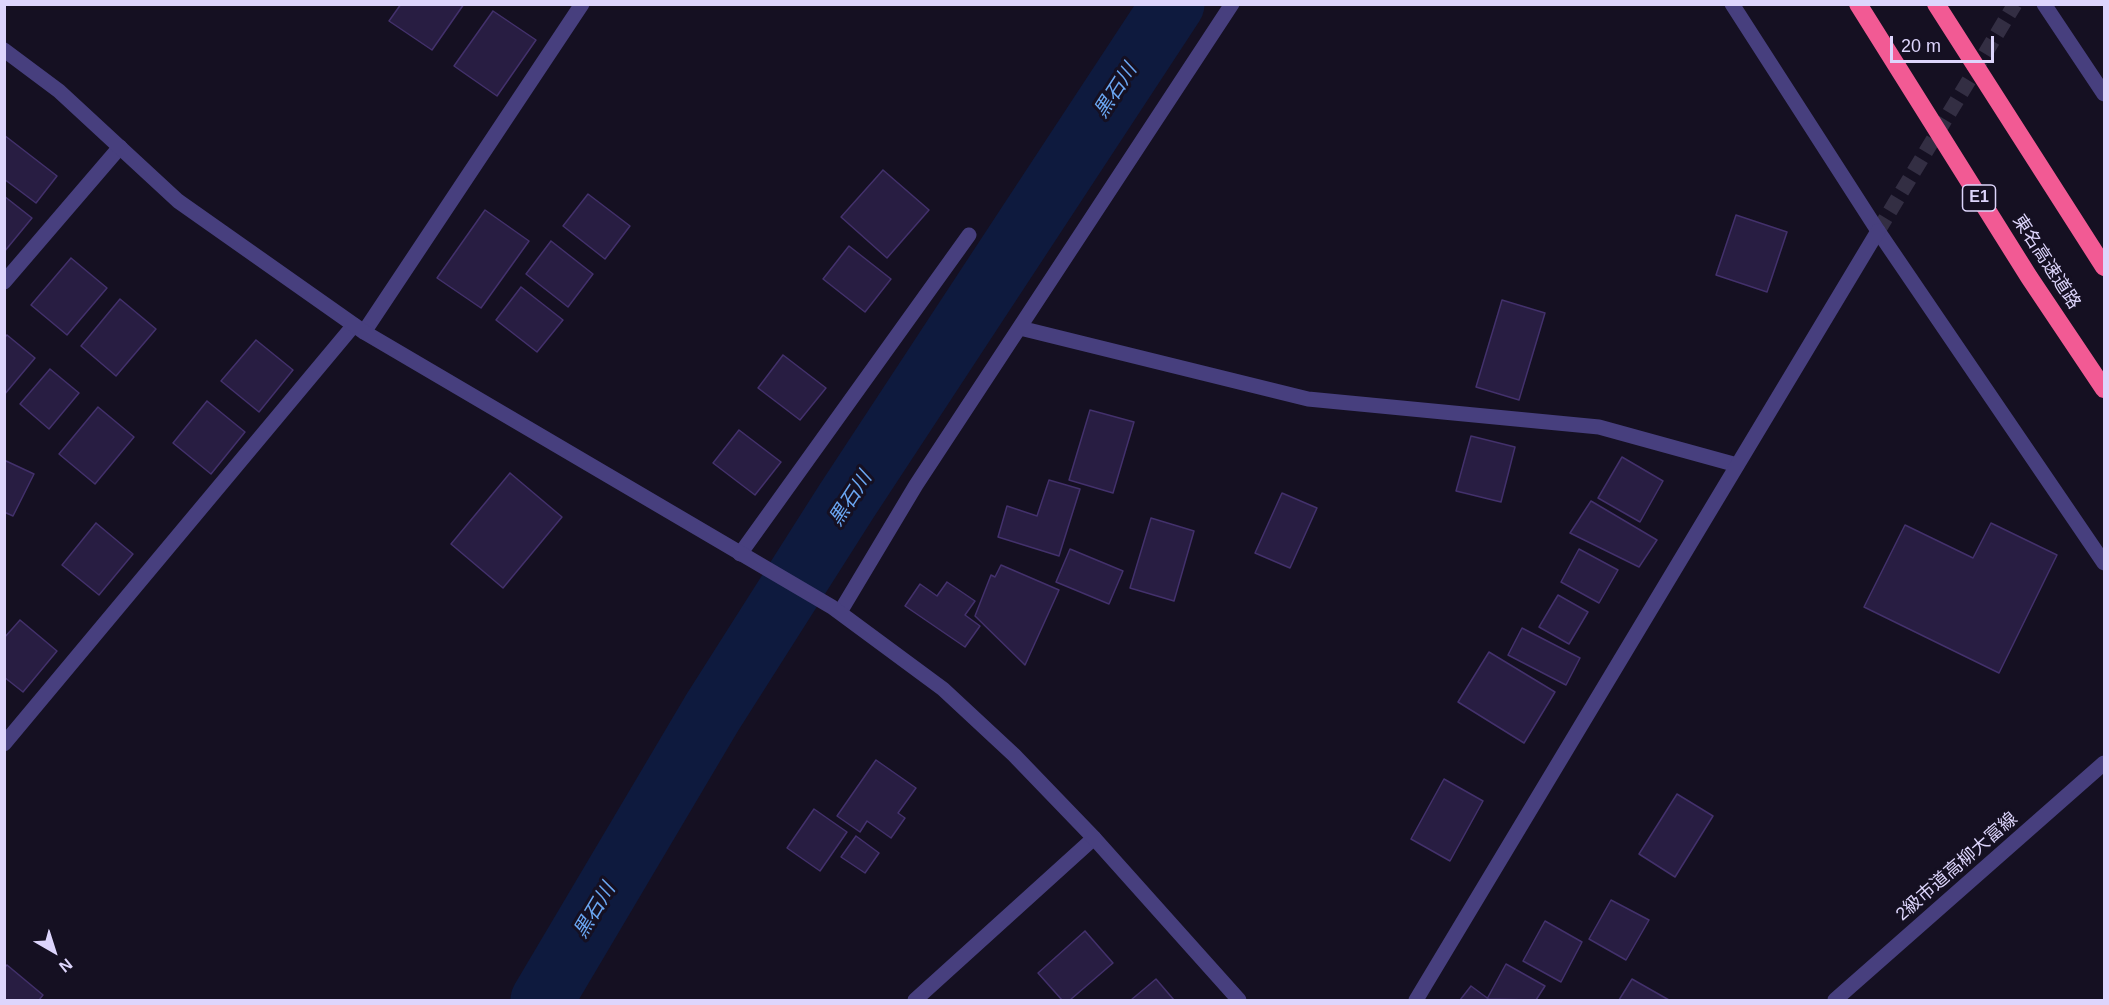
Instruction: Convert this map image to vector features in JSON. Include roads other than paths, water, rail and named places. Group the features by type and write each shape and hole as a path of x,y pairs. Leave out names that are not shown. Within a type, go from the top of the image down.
{"highway":[{"name":"東名高速道路","path":"1858,4 2029,277 2104,389"},
{"path":"1936,4 2104,267"}],"street":[{"path":"4,744 359,329 582,4"},
{"path":"836,609 1232,4"},
{"path":"1732,4 1878,231 2104,562"},
{"path":"2044,4 2104,94"},
{"path":"4,50 59,91 178,201 359,329 836,609 944,689 1014,755 1094,838 1239,1000"},
{"path":"4,282 120,147"},
{"path":"1416,1000 1878,231"},
{"path":"740,554 969,235"},
{"path":"1020,328 1308,399 1599,427 1737,465"},
{"name":"2級市道高柳大富線","path":"1835,1000 2104,763"},
{"path":"915,1000 1094,838"}],"waterway":[{"name":"黒石川","path":"542,1000 712,713 846,502 1173,4"}],"tunnel":[{"path":"1878,231 2015,4"}]}
